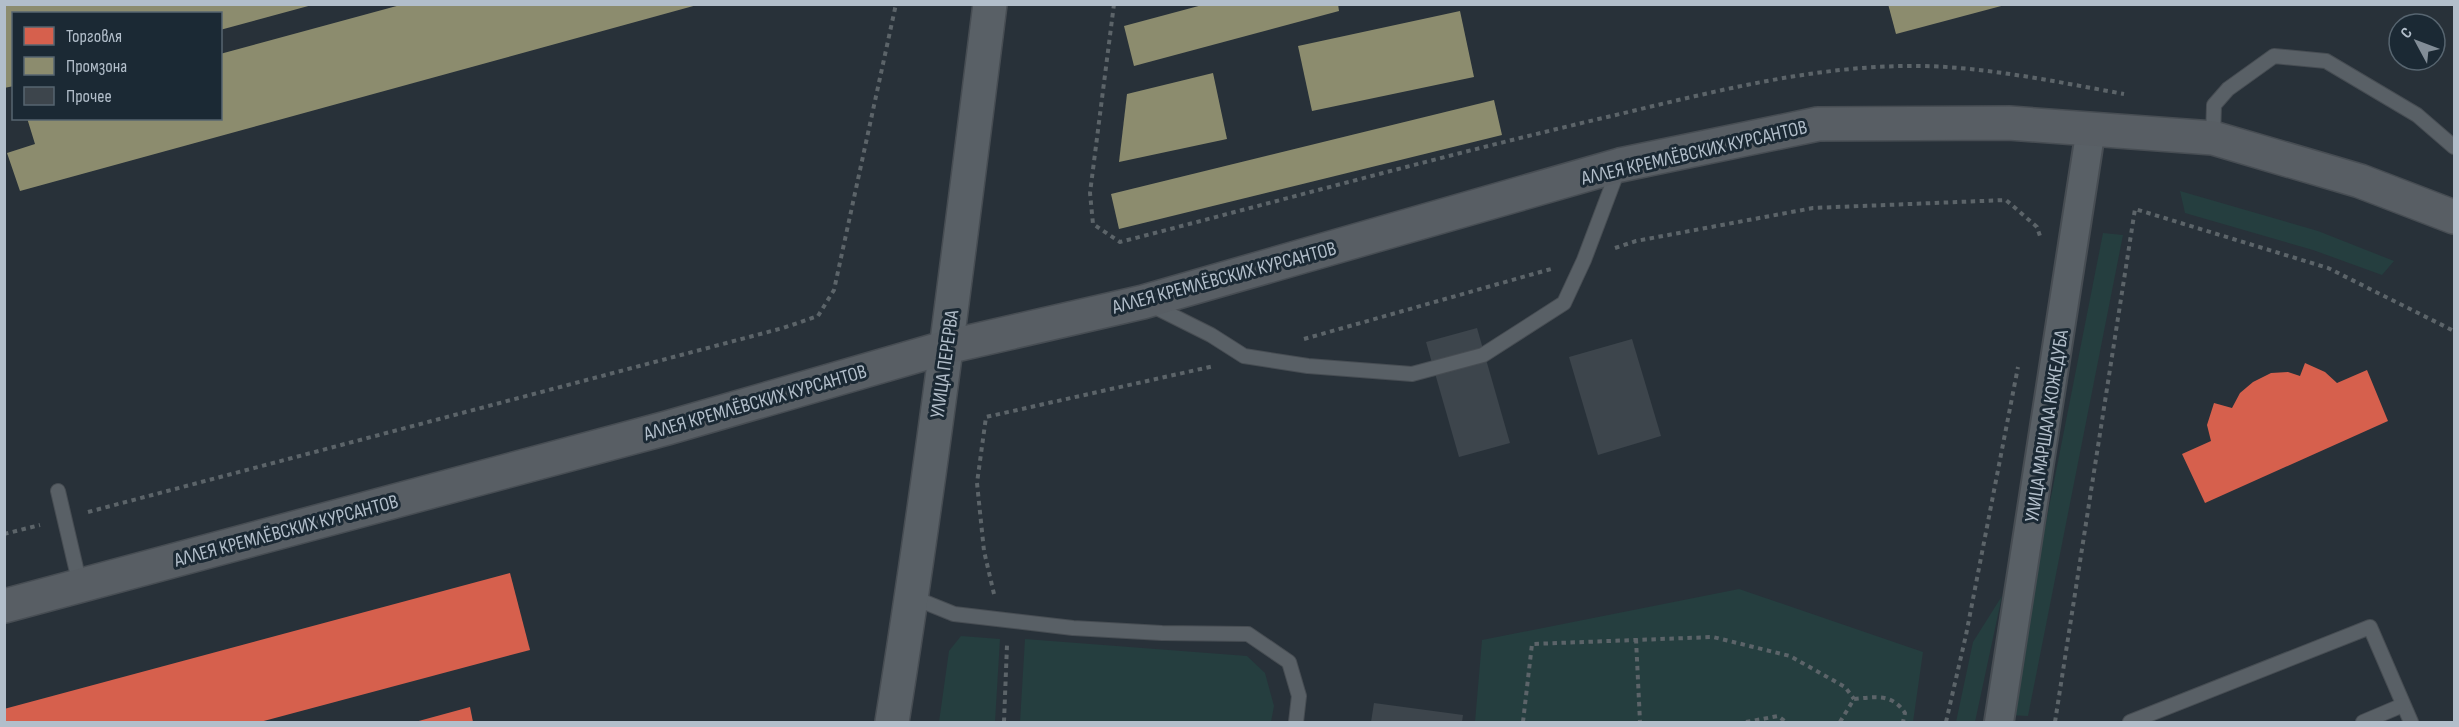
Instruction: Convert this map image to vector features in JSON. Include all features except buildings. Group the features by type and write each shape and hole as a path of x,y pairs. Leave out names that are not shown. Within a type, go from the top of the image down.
{"main road":[{"name":"АЛЛЕЯ КРЕМЛЁВСКИХ КУРСАНТОВ","path":"4,606 667,428 947,347 1143,302 1620,165 1818,124 2009,123 2212,138 2360,181 2454,217"}],"street":[{"name":"УЛИЦА ПЕРЕРВА","path":"892,723 947,347 990,4"},
{"name":"УЛИЦА МАРШАЛА КОЖЕДУБА","path":"1999,723 2091,128"}],"lane":[{"path":"2212,138 2214,105 2228,89 2274,56 2326,62 2417,116 2454,147"},
{"path":"1143,302 1211,335 1244,356 1297,365 1412,375 1483,355 1564,303 1584,260 1620,165"},
{"path":"58,491 80,585"},
{"path":"912,597 954,614 1073,628 1162,633 1248,634 1289,662 1299,696 1296,723"},
{"path":"2130,723 2370,627 2411,723"},
{"path":"2362,723 2403,705"}],"path":[{"path":"4,534 783,328 818,316 834,290 896,4"},
{"path":"1114,4 1090,193 1093,224 1120,242 1526,135 1707,93 1816,72 1924,66 2011,74 2128,94"},
{"path":"2006,200 2037,227 2040,237"},
{"path":"2055,723 2135,209 2328,268 2454,331"},
{"path":"1946,723 1966,635 2019,362"},
{"path":"1523,723 1532,644 1713,637 1790,656 1845,687 1854,699"},
{"path":"1636,639 1640,723"},
{"path":"1854,699 1887,697 1899,705 1905,713 1903,723"},
{"path":"1840,723 1854,699"},
{"path":"1749,722 1778,716 1785,723"}],"green space":[{"path":"2180,191 2318,231 2394,261 2382,275 2313,250 2185,213"},
{"path":"2103,233 2123,235 2028,716 2008,715"},
{"path":"1739,589 1923,652 1913,722 1475,722 1482,640"},
{"path":"2002,596 1975,722 1956,722 1973,642"},
{"path":"961,636 1000,639 995,722 939,722 949,651"},
{"path":"1025,639 1247,656 1265,673 1274,706 1271,722 1020,722"}]}
